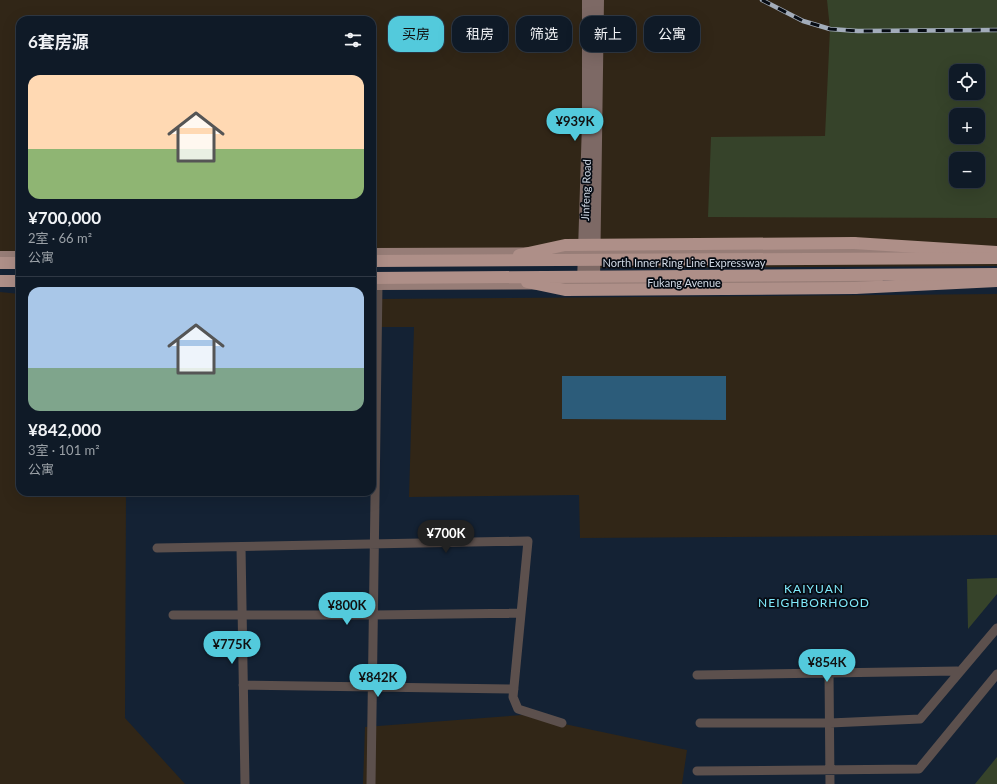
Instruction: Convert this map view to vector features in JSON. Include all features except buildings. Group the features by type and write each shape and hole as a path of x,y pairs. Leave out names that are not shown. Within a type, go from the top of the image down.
{"highway":[{"path":"431,261 518,255 565,245 854,244 997,252"},
{"name":"North Inner Ring Line Expressway","path":"376,261 997,258"},
{"path":"0,263 16,263"},
{"name":"North Inner Ring Line Expressway","path":"376,282 430,278 997,274"},
{"path":"430,278 518,281 565,290 855,288 997,281"},
{"path":"0,281 16,281"}],"main road":[{"path":"376,254 997,252"},
{"path":"0,257 16,256"},
{"name":"Fukang Avenue","path":"376,282 589,283 997,281"},
{"path":"0,286 16,286"}],"street":[{"name":"Jinfeng Road","path":"588,0 589,283"},
{"name":"Jinfeng Road","path":"589,253 598,0"},
{"path":"371,784 375,496"},
{"path":"156,548 528,541 513,697 518,709 562,724"},
{"path":"241,547 245,784"},
{"path":"173,615 521,613"},
{"path":"700,723 830,723 920,719 997,628"},
{"path":"697,675 957,671"},
{"path":"829,672 830,784"},
{"path":"697,771 919,769 997,674"},
{"path":"243,685 514,689"}],"shaded area":[{"path":"0,0 997,0 997,266 594,268 594,253 376,254 376,16 16,16 16,257 0,257"},
{"path":"0,292 16,294 16,496 126,496 125,718 185,784 0,784"},
{"path":"997,294 997,535 580,538 579,495 409,497 414,327 378,327 378,299"},
{"path":"522,715 687,750 682,784 363,784 365,727"}],"green space":[{"path":"827,0 997,0 997,218 708,217 711,137 825,136 830,29"},
{"path":"997,578 997,594 968,629 967,579"},
{"path":"997,757 997,784 975,784"}],"water":[{"path":"562,376 726,376 726,420 562,419"}],"railway":[{"path":"762,0 803,21 830,29 858,31 997,30"}],"district":[{"name":"KAIYUAN NEIGHBORHOOD","path":"814,596"}]}
